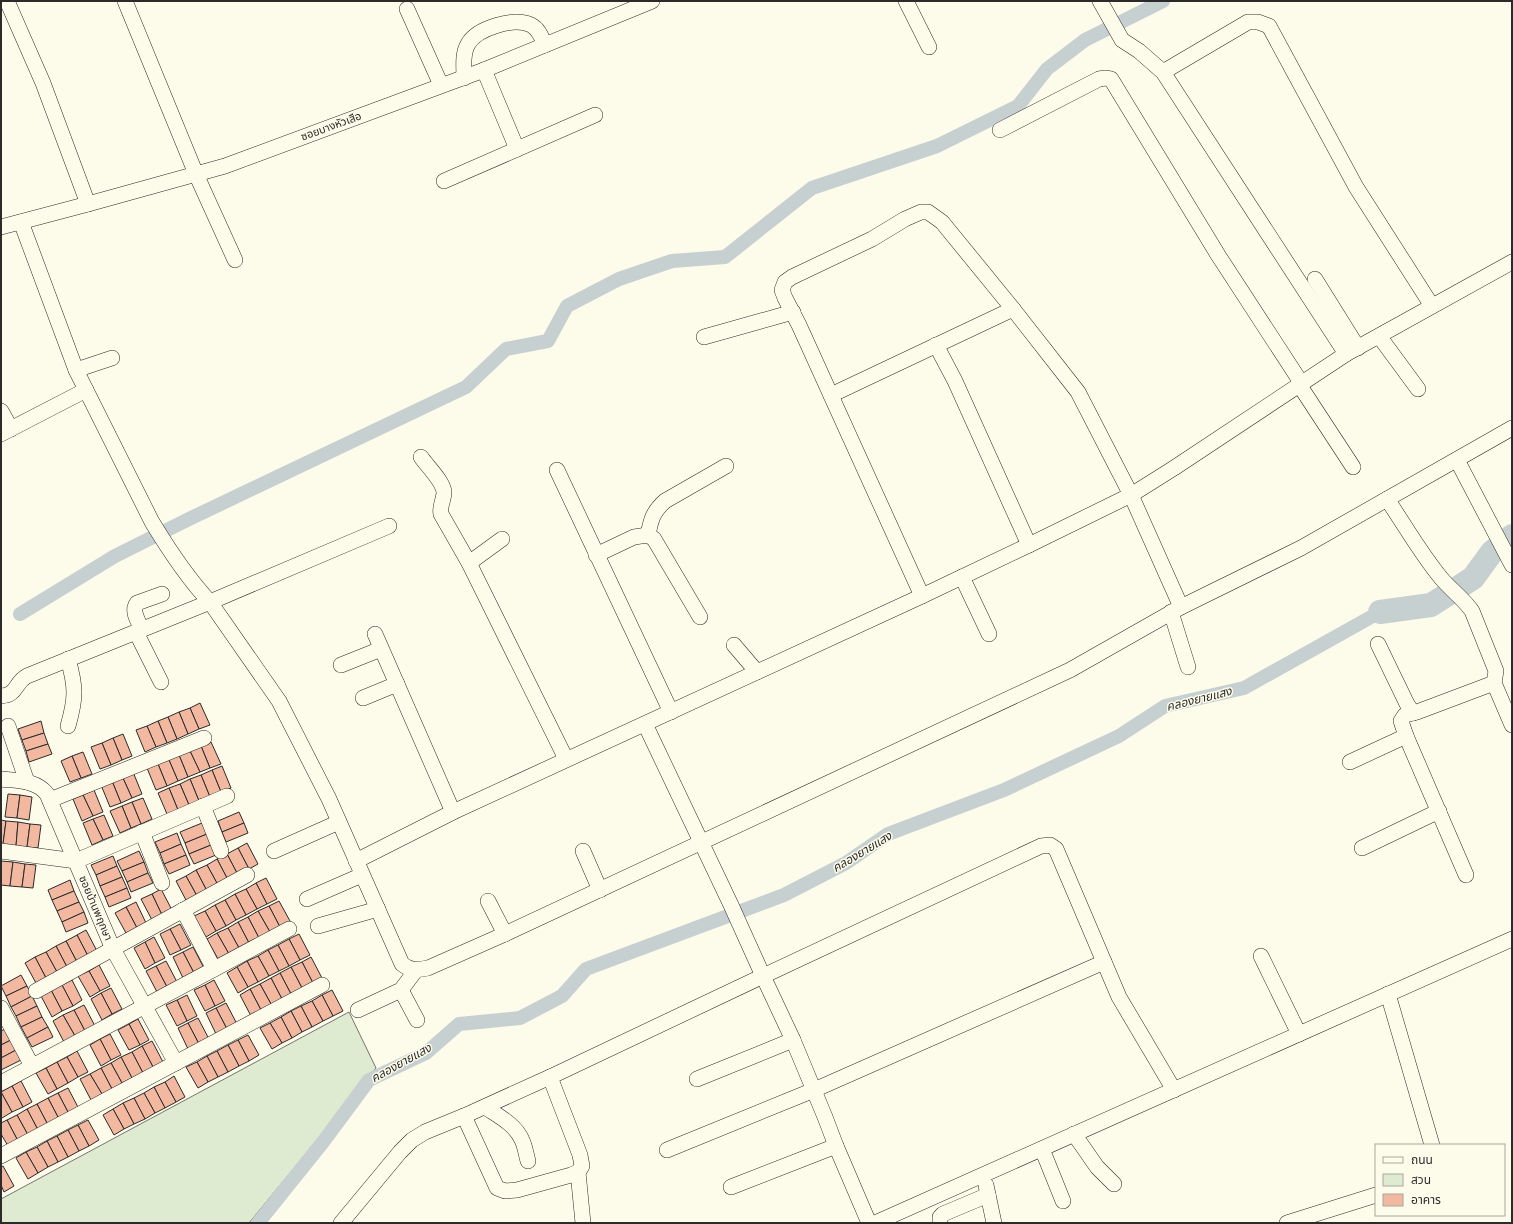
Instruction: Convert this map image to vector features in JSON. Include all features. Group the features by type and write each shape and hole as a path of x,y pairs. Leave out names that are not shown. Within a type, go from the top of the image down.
{"street":[{"path":"7,1 43,83 88,204"},
{"path":"126,1 196,174 235,260"},
{"name":"ซอยบางหัวเสือ","path":"1,227 225,166 441,85 464,78 652,1"},
{"path":"906,1 929,47"},
{"path":"1102,5 1122,40 1139,51 1163,72 1352,351"},
{"path":"407,9 441,85"},
{"path":"464,78 464,56 468,45 475,36 503,23 520,22 532,26 538,31 545,45"},
{"path":"1163,72 1248,22 1258,22 1269,26 1356,186 1432,306"},
{"path":"484,70 517,149"},
{"path":"1000,130 1099,80 1105,78 1111,79 1218,255 1353,467"},
{"path":"444,181 596,115"},
{"path":"922,596 782,290 785,282 792,277 872,239 905,219 921,212 928,212 942,222 1078,392 1131,495 1176,610 1188,667"},
{"path":"21,222 76,370 152,522 165,544 210,602 279,701 329,800 402,964 409,970 428,968 505,934 1070,670 1176,610 1301,548 1512,428"},
{"path":"307,899 453,812 922,596 1131,495 1352,351 1512,262"},
{"path":"1315,279 1352,351"},
{"path":"831,395 1013,309"},
{"path":"704,337 793,312"},
{"path":"1379,336 1418,389"},
{"path":"936,345 958,389 1029,545"},
{"path":"76,370 112,358"},
{"path":"1,411 6,431 86,390"},
{"path":"421,457 441,484 444,491 440,511 441,514 469,563 566,759"},
{"path":"1457,460 1510,560"},
{"path":"648,535 651,519 657,509 665,502 726,466"},
{"path":"557,470 671,712"},
{"path":"1387,499 1436,572 1462,597 1472,611 1494,666 1496,675 1494,683 1512,725"},
{"path":"1,696 10,695 22,679 210,602 389,526"},
{"path":"596,555 634,537 648,535 654,539 700,617"},
{"path":"469,563 502,539"},
{"path":"962,577 989,634"},
{"path":"161,682 139,631 134,606 137,603 162,594"},
{"path":"375,634 453,812"},
{"path":"1378,644 1406,704 1413,713"},
{"path":"734,645 757,672"},
{"path":"341,665 381,649"},
{"path":"68,659 75,692 68,726"},
{"path":"1466,875 1401,723 1402,719 1406,715 1494,683"},
{"path":"363,698 397,684"},
{"path":"645,724 793,1040 869,1223"},
{"path":"8,726 27,782"},
{"path":"1350,762 1406,736"},
{"path":"50,800 204,738"},
{"name":"ซอยบ้านพฤกษา","path":"1,779 27,782 37,785 50,800 113,949 176,1063"},
{"path":"1,851 76,861 227,796"},
{"path":"203,806 222,850"},
{"path":"1362,848 1439,811"},
{"path":"274,851 339,822"},
{"path":"142,832 162,883"},
{"path":"341,1223 400,1152 412,1140 425,1132 550,1077 1041,846 1050,845 1056,849 1119,997 1174,1090"},
{"path":"583,851 600,890"},
{"path":"36,991 247,875"},
{"path":"488,901 505,934"},
{"path":"318,926 378,909"},
{"path":"183,910 214,968"},
{"path":"1,1083 289,929"},
{"path":"875,1223 1512,939"},
{"path":"1261,956 1299,1034"},
{"path":"667,1150 814,1090 1104,962"},
{"path":"358,1010 401,990 416,970"},
{"path":"1,1156 322,985"},
{"path":"401,990 416,1020"},
{"path":"1388,994 1432,1144"},
{"path":"1,1008 32,1066"},
{"path":"697,1079 793,1040"},
{"path":"464,1116 497,1188 505,1191 517,1190 578,1172 582,1166 580,1155 550,1077"},
{"path":"485,1106 512,1125 518,1132 528,1161"},
{"path":"1074,1134 1097,1167 1114,1184"},
{"path":"731,1187 836,1146"},
{"path":"1042,1149 1063,1201"},
{"path":"578,1172 583,1223"},
{"path":"983,1175 994,1223"},
{"path":"940,1223 940,1217 943,1214 988,1195"},
{"path":"1287,1223 1375,1195"}],"green space":[{"path":"349,1012 376,1068 249,1223 1,1223 1,1199"}],"building":[{"path":"200,703 210,725 199,729 190,708"},
{"path":"190,708 199,729 188,734 179,712"},
{"path":"179,712 188,734 177,739 168,717"},
{"path":"168,717 177,739 167,743 158,721"},
{"path":"41,721 44,733 22,740 18,729"},
{"path":"158,721 167,743 156,747 147,726"},
{"path":"147,726 156,747 145,752 136,730"},
{"path":"44,733 48,744 26,751 22,740"},
{"path":"123,734 132,756 122,760 113,738"},
{"path":"113,738 122,760 111,765 102,743"},
{"path":"211,742 221,764 210,768 201,746"},
{"path":"102,743 111,765 100,769 91,747"},
{"path":"48,744 52,754 29,762 26,751"},
{"path":"201,746 210,768 200,772 190,751"},
{"path":"190,751 200,772 188,777 179,755"},
{"path":"83,752 92,774 81,778 72,756"},
{"path":"179,755 188,777 178,781 169,760"},
{"path":"72,756 81,778 70,782 61,761"},
{"path":"169,760 178,781 167,786 158,764"},
{"path":"158,764 167,786 156,790 147,768"},
{"path":"222,766 231,788 221,792 212,770"},
{"path":"212,770 221,792 210,797 201,775"},
{"path":"133,772 142,794 132,798 122,776"},
{"path":"201,775 210,797 199,801 190,779"},
{"path":"122,776 132,798 121,803 112,781"},
{"path":"190,779 199,801 189,805 180,784"},
{"path":"112,781 121,803 110,807 101,785"},
{"path":"180,784 189,805 178,810 169,788"},
{"path":"169,788 178,810 167,814 158,793"},
{"path":"94,790 103,812 93,816 83,795"},
{"path":"8,794 20,795 17,818 5,817"},
{"path":"20,795 32,797 29,820 17,818"},
{"path":"83,795 93,816 82,821 73,799"},
{"path":"143,798 152,819 141,824 132,802"},
{"path":"132,802 141,824 131,828 122,806"},
{"path":"122,806 131,828 120,833 110,811"},
{"path":"239,812 244,823 222,832 218,821"},
{"path":"104,815 113,836 103,840 93,819"},
{"path":"93,819 103,840 92,845 83,823"},
{"path":"1,820 6,821 3,844 1,844"},
{"path":"6,821 18,822 16,846 3,844"},
{"path":"18,822 30,824 27,847 16,846"},
{"path":"202,823 207,834 185,843 180,832"},
{"path":"244,823 248,833 226,842 222,832"},
{"path":"30,824 41,825 38,848 27,847"},
{"path":"177,833 181,844 160,853 155,842"},
{"path":"207,834 211,845 189,854 185,843"},
{"path":"247,843 258,864 249,869 238,848"},
{"path":"181,844 186,855 164,864 160,853"},
{"path":"211,845 216,855 194,864 189,854"},
{"path":"238,848 249,869 238,875 227,854"},
{"path":"139,851 144,862 122,871 117,861"},
{"path":"227,854 238,875 228,880 217,859"},
{"path":"186,855 190,865 169,874 164,864"},
{"path":"113,856 117,866 96,875 91,865"},
{"path":"217,859 228,880 218,885 207,865"},
{"path":"1,861 13,862 10,886 1,885"},
{"path":"13,862 25,864 22,887 10,886"},
{"path":"144,862 148,873 127,882 122,871"},
{"path":"25,864 36,865 33,888 22,887"},
{"path":"207,865 218,885 207,891 196,870"},
{"path":"117,866 122,877 100,886 96,875"},
{"path":"196,870 207,891 197,896 186,876"},
{"path":"148,873 153,883 131,892 127,882"},
{"path":"186,876 197,896 187,902 176,881"},
{"path":"122,877 127,888 105,897 100,886"},
{"path":"266,878 277,899 267,904 256,883"},
{"path":"70,880 74,891 52,900 48,890"},
{"path":"256,883 267,904 257,909 246,889"},
{"path":"127,888 131,898 109,907 105,897"},
{"path":"161,889 172,910 162,915 152,894"},
{"path":"246,889 257,909 246,915 235,894"},
{"path":"74,891 79,902 57,911 52,900"},
{"path":"152,894 162,915 152,920 141,899"},
{"path":"235,894 246,915 236,920 225,900"},
{"path":"225,900 236,920 226,926 215,905"},
{"path":"279,901 290,921 280,927 269,906"},
{"path":"79,902 84,912 62,922 57,911"},
{"path":"136,902 146,923 137,928 126,907"},
{"path":"215,905 226,926 216,931 205,911"},
{"path":"269,906 280,927 270,932 258,911"},
{"path":"126,907 137,928 126,933 115,913"},
{"path":"205,911 216,931 206,937 194,916"},
{"path":"258,911 270,932 259,938 248,917"},
{"path":"84,912 88,923 66,932 62,922"},
{"path":"248,917 259,938 249,943 238,922"},
{"path":"238,922 249,943 239,948 228,928"},
{"path":"180,924 191,945 181,950 170,929"},
{"path":"228,928 239,948 229,954 217,933"},
{"path":"170,929 181,950 170,955 160,934"},
{"path":"86,930 97,951 88,956 77,935"},
{"path":"217,933 229,954 218,959 207,939"},
{"path":"299,934 310,955 300,960 289,939"},
{"path":"77,935 88,956 77,962 66,941"},
{"path":"154,937 165,958 155,963 145,942"},
{"path":"289,939 300,960 289,966 278,945"},
{"path":"66,941 77,962 67,967 56,946"},
{"path":"145,942 155,963 145,969 134,948"},
{"path":"278,945 289,966 279,971 268,950"},
{"path":"56,946 67,967 57,972 46,952"},
{"path":"193,947 204,968 194,973 183,952"},
{"path":"268,950 279,971 269,976 258,956"},
{"path":"46,952 57,972 46,978 35,957"},
{"path":"183,952 194,973 183,978 173,957"},
{"path":"258,956 269,976 258,982 247,961"},
{"path":"35,957 46,978 36,983 25,963"},
{"path":"311,957 322,978 313,983 302,962"},
{"path":"166,961 177,982 167,987 156,966"},
{"path":"247,961 258,982 248,987 237,967"},
{"path":"302,962 313,983 302,988 291,967"},
{"path":"99,965 110,986 100,991 89,971"},
{"path":"156,966 167,987 157,992 146,971"},
{"path":"237,967 248,987 238,993 227,973"},
{"path":"291,967 302,988 291,994 280,973"},
{"path":"89,971 100,991 90,997 78,976"},
{"path":"280,973 291,994 282,999 271,978"},
{"path":"21,975 27,986 6,996 1,986"},
{"path":"271,978 282,999 271,1004 260,984"},
{"path":"72,980 82,1000 73,1006 62,985"},
{"path":"214,980 225,1001 215,1006 205,985"},
{"path":"260,984 271,1004 261,1010 250,989"},
{"path":"62,985 73,1006 62,1011 51,990"},
{"path":"205,985 215,1006 205,1011 194,990"},
{"path":"27,986 32,996 11,1007 6,996"},
{"path":"111,988 122,1009 112,1014 101,993"},
{"path":"250,989 261,1010 251,1016 240,995"},
{"path":"51,990 62,1011 52,1017 41,996"},
{"path":"332,990 343,1011 333,1016 322,995"},
{"path":"101,993 112,1014 102,1020 91,999"},
{"path":"187,995 197,1016 187,1021 177,1000"},
{"path":"322,995 333,1016 323,1021 312,1001"},
{"path":"32,996 37,1006 16,1016 11,1007"},
{"path":"177,1000 187,1021 177,1026 166,1005"},
{"path":"312,1001 323,1021 312,1027 301,1006"},
{"path":"226,1003 237,1024 227,1029 216,1008"},
{"path":"84,1005 95,1026 85,1031 74,1010"},
{"path":"37,1006 42,1017 21,1027 16,1016"},
{"path":"301,1006 312,1027 302,1032 291,1011"},
{"path":"216,1008 227,1029 216,1034 206,1013"},
{"path":"74,1010 85,1031 75,1036 63,1015"},
{"path":"291,1011 302,1032 292,1038 281,1017"},
{"path":"63,1015 75,1036 64,1042 53,1021"},
{"path":"42,1017 48,1027 27,1038 21,1027"},
{"path":"281,1017 292,1038 282,1043 270,1023"},
{"path":"198,1018 209,1039 199,1044 188,1023"},
{"path":"138,1019 149,1040 140,1045 129,1024"},
{"path":"188,1023 199,1044 188,1049 178,1028"},
{"path":"270,1023 282,1043 272,1049 260,1028"},
{"path":"129,1024 140,1045 129,1050 118,1030"},
{"path":"48,1027 53,1037 32,1047 27,1038"},
{"path":"5,1029 11,1040 1,1045 1,1031"},
{"path":"110,1034 121,1055 111,1060 100,1039"},
{"path":"248,1035 259,1055 249,1061 238,1040"},
{"path":"100,1039 111,1060 101,1066 90,1045"},
{"path":"11,1040 16,1050 1,1058 1,1045"},
{"path":"238,1040 249,1061 239,1066 228,1045"},
{"path":"152,1041 163,1062 153,1067 142,1046"},
{"path":"228,1045 239,1066 228,1072 217,1051"},
{"path":"142,1046 153,1067 143,1073 132,1052"},
{"path":"16,1050 21,1060 1,1070 1,1058"},
{"path":"77,1051 88,1072 78,1077 67,1057"},
{"path":"217,1051 228,1072 218,1077 207,1056"},
{"path":"132,1052 143,1073 132,1078 121,1057"},
{"path":"207,1056 218,1077 208,1082 197,1062"},
{"path":"67,1057 78,1077 68,1083 57,1062"},
{"path":"121,1057 132,1078 122,1083 111,1063"},
{"path":"57,1062 68,1083 57,1089 46,1068"},
{"path":"197,1062 208,1082 198,1088 186,1067"},
{"path":"111,1063 122,1083 112,1089 101,1068"},
{"path":"46,1068 57,1089 48,1094 36,1073"},
{"path":"101,1068 112,1089 102,1094 90,1074"},
{"path":"90,1074 102,1094 91,1100 80,1079"},
{"path":"174,1076 185,1097 176,1102 165,1082"},
{"path":"21,1081 32,1102 23,1107 12,1086"},
{"path":"165,1082 176,1102 165,1108 154,1087"},
{"path":"12,1086 23,1107 12,1112 1,1092"},
{"path":"154,1087 165,1108 155,1113 144,1093"},
{"path":"68,1088 79,1109 69,1114 58,1093"},
{"path":"1,1092 12,1112 2,1118 1,1117"},
{"path":"58,1093 69,1114 59,1119 48,1098"},
{"path":"144,1093 155,1113 145,1119 134,1098"},
{"path":"48,1098 59,1119 48,1125 37,1104"},
{"path":"134,1098 145,1119 134,1124 123,1103"},
{"path":"123,1103 134,1124 124,1129 113,1109"},
{"path":"37,1104 48,1125 38,1130 27,1109"},
{"path":"27,1109 38,1130 28,1135 17,1115"},
{"path":"113,1109 124,1129 114,1135 103,1115"},
{"path":"17,1115 28,1135 18,1141 7,1120"},
{"path":"7,1120 18,1141 8,1146 1,1134 1,1123"},
{"path":"88,1120 99,1140 89,1146 78,1125"},
{"path":"78,1125 89,1146 79,1151 68,1130"},
{"path":"68,1130 79,1151 68,1157 57,1136"},
{"path":"57,1136 68,1157 58,1162 47,1141"},
{"path":"47,1141 58,1162 48,1167 37,1147"},
{"path":"37,1147 48,1167 38,1173 26,1152"},
{"path":"26,1152 38,1173 28,1179 16,1158"},
{"path":"3,1166 14,1186 4,1192 1,1185 1,1167"}],"waterway":[{"path":"20,614 115,556 189,519 466,387 506,349 548,341 567,306 619,279 672,261 725,257 812,188 937,146 1018,106 1047,69 1085,40 1163,1"},
{"name":"คลองยายแสง","path":"1380,612 1431,605 1473,578 1492,552 1512,536"},
{"name":"คลองยายแสง","path":"258,1223 323,1142 369,1080 426,1053 459,1024 520,1018 562,996 586,969 784,895 846,863 888,834 1004,790 1119,736 1165,706 1244,688 1380,612"}]}
